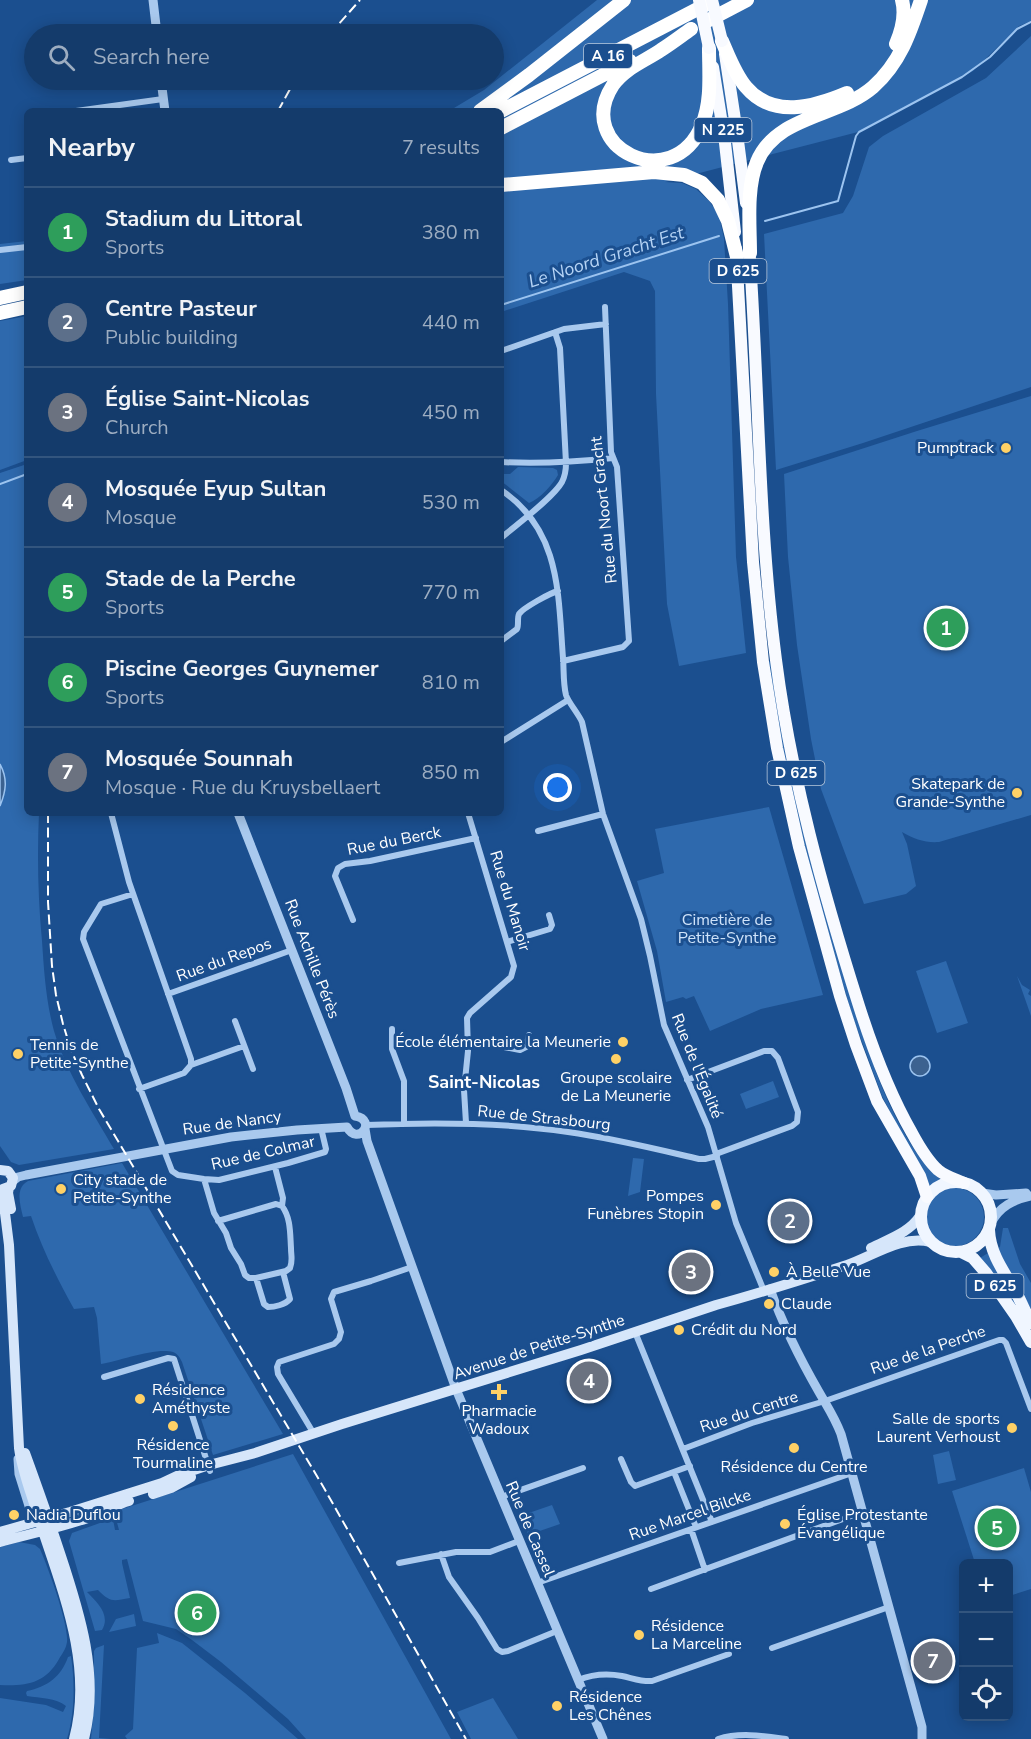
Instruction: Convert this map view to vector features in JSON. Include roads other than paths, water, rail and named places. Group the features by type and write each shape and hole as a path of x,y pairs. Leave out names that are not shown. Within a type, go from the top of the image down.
{"highway":[{"path":"484,108 624,0"},
{"name":"N 225","path":"699,0 716,45 733,106 744,184"},
{"name":"N 225","path":"714,0 716,45 733,212"},
{"name":"A 16","path":"504,109 714,0"},
{"name":"A 16","path":"504,126 747,0"},
{"path":"716,45 753,94 779,107 805,107 853,91 880,69 900,35 904,11 902,0"},
{"path":"743,255 752,178 762,152 773,139 788,129 854,100 877,84 890,70 903,49 921,0"},
{"path":"691,29 626,72 614,84 606,100 604,115 608,132 618,148 637,159 652,161 671,157 689,145 706,113 716,45"},
{"path":"504,185 654,172 689,176 705,186 720,204 743,255"},
{"name":"D 625","path":"744,184 743,255 753,562 762,655 777,748 807,876 858,1053 877,1101 920,1176 927,1197"},
{"name":"D 625","path":"733,212 743,255 770,599 782,700 801,800 835,927 878,1065 903,1117 933,1165 942,1173 964,1183"},
{"path":"0,298 24,293"},
{"path":"0,312 24,308"}],"main road":[{"path":"2,1169 12,1176 5,1188 5,1216 9,1245 19,1444 24,1472 80,1615 87,1650 89,1702 84,1739"},
{"path":"952,1182 964,1183 982,1193 990,1208 990,1227 982,1241 975,1247 961,1252 943,1250 930,1242 922,1229 920,1216 921,1207 933,1190 952,1182"},
{"name":"Avenue de Petite-Synthe","path":"832,1269 908,1229 920,1216"},
{"name":"D 625","path":"990,1227 990,1243 994,1255 1031,1323"},
{"name":"Avenue de Petite-Synthe","path":"0,1532 98,1514 116,1505 166,1489 210,1468 352,1420 767,1290 900,1244 918,1240 930,1242"},
{"name":"D 625","path":"961,1252 973,1258 982,1268 1014,1312 1031,1342"},
{"path":"19,1432 77,1648 80,1700 74,1739"},
{"name":"Avenue de Petite-Synthe","path":"0,1542 43,1524"}],"street":[{"path":"153,0 156,24"},
{"path":"162,90 164,108"},
{"path":"98,108 163,99"},
{"path":"10,160 24,158"},
{"path":"0,250 24,246"},
{"name":"Rue du Noort Gracht","path":"563,661 623,646 629,641 616,465 611,452 605,307"},
{"path":"504,350 555,332 606,324"},
{"path":"504,535 560,485 565,474 560,348 555,332"},
{"path":"504,462 566,463 613,458"},
{"name":"Rue de l'Égalité","path":"504,492 529,514 540,529 549,550 558,591 565,689 568,700 582,722 603,814 640,920 650,956 664,1024 706,1122 735,1220 767,1290"},
{"path":"504,639 517,629 521,612 547,595 558,591"},
{"path":"504,740 568,700"},
{"path":"538,831 603,814"},
{"path":"112,816 133,894 168,994"},
{"name":"Rue Achille Pérès","path":"239,816 355,1116"},
{"name":"Rue du Manoir","path":"466,1123 464,1087 468,1016 507,981 513,972 514,964 469,816"},
{"name":"Rue du Berck","path":"353,920 335,876 339,867 476,838"},
{"path":"133,894 100,904 84,932 83,939 163,1149"},
{"path":"507,942 550,929 552,925 549,915"},
{"name":"Rue du Repos","path":"191,1065 191,1059 168,994 292,950"},
{"path":"235,1021 253,1069"},
{"path":"392,1029 392,1048 404,1081 404,1123"},
{"path":"468,1040 520,1050 526,1047 529,1035"},
{"path":"139,1089 184,1073 191,1065 244,1046"},
{"path":"687,1080 764,1051 772,1051 778,1058 798,1112 797,1122 717,1155"},
{"path":"365,1127 361,1133 355,1134 347,1127 349,1119 355,1116 363,1118 365,1127 366,1138 456,1389"},
{"name":"Rue de Strasbourg","path":"365,1127 404,1123 466,1123 568,1132 624,1141 701,1159 717,1155"},
{"name":"Rue de Nancy","path":"5,1188 18,1177 122,1156 252,1134 347,1127"},
{"name":"Rue de Colmar","path":"163,1149 174,1173 219,1180 324,1152 326,1149 321,1128"},
{"name":"Rue de Nancy","path":"2,1169 19,1170 95,1157 122,1156"},
{"path":"274,1167 284,1198 282,1206"},
{"path":"204,1179 214,1213 218,1221 226,1233 245,1275 249,1278 256,1278 283,1272 290,1268 291,1230 282,1206 276,1204 218,1221"},
{"path":"982,1193 1031,1194"},
{"path":"990,1227 997,1213 1005,1205 1031,1194"},
{"path":"314,1434 279,1375 278,1364 283,1360 339,1340 341,1332 331,1299 334,1292 412,1267"},
{"path":"256,1278 264,1304 270,1307 287,1303 290,1299 283,1272"},
{"path":"767,1290 788,1335 839,1429 922,1727 922,1739"},
{"path":"635,1332 712,1522"},
{"name":"Rue de la Perche","path":"825,1401 1001,1339 1006,1343 1031,1408"},
{"path":"104,1377 168,1358 174,1359 210,1468"},
{"name":"Rue de Cassel","path":"456,1389 603,1739"},
{"name":"Rue du Centre","path":"683,1449 752,1423 825,1401"},
{"path":"621,1459 631,1482 636,1486 690,1466"},
{"path":"501,1497 583,1468"},
{"path":"674,1472 694,1528 705,1570"},
{"name":"Rue Marcel Bilcke","path":"537,1583 852,1473"},
{"path":"651,1589 862,1512"},
{"path":"0,1527 0,1532"},
{"path":"399,1563 456,1552 490,1552 519,1541"},
{"path":"441,1554 449,1577 497,1649 502,1652 508,1651 557,1631"},
{"path":"772,1648 889,1607"},
{"path":"578,1680 605,1674 644,1681 652,1680 729,1654"},
{"path":"718,1739 745,1735 786,1739"}],"waterway":[{"name":"Le Noord Gracht Est","path":"765,221 838,201 859,132 962,77 990,57 1017,29 1031,22"},
{"name":"Le Noord Gracht Est","path":"504,304 719,236"},
{"name":"Le Noord Gracht Est","path":"0,484 24,475"}],"railway":[{"path":"339,24 360,0"},
{"path":"280,108 290,90"},
{"path":"48,816 48,902 52,966 63,1024 82,1075 99,1109 324,1488 466,1739"}],"place":[{"name":"Pumptrack","path":"1006,448"},
{"name":"Stadium du Littoral","path":"946,628"},
{"name":"Skatepark de Grande-Synthe","path":"1017,793"},
{"name":"École élémentaire la Meunerie","path":"623,1042"},
{"name":"Tennis de Petite-Synthe","path":"18,1054"},
{"name":"Groupe scolaire de La Meunerie","path":"616,1059"},
{"name":"City stade de Petite-Synthe","path":"61,1189"},
{"name":"Pompes Funèbres Stopin","path":"716,1205"},
{"name":"Centre Pasteur","path":"790,1221"},
{"name":"Église Saint-Nicolas","path":"691,1272"},
{"name":"À Belle Vue","path":"774,1272"},
{"name":"Claude","path":"769,1304"},
{"name":"Crédit du Nord","path":"679,1330"},
{"name":"Mosquée Eyup Sultan","path":"589,1381"},
{"name":"Pharmacie Wadoux","path":"499,1392"},
{"name":"Résidence Améthyste","path":"140,1399"},
{"name":"Résidence Tourmaline","path":"173,1426"},
{"name":"Salle de sports Laurent Verhoust","path":"1012,1428"},
{"name":"Résidence du Centre","path":"794,1448"},
{"name":"Nadia Duflou","path":"14,1515"},
{"name":"Église Protestante Évangélique","path":"785,1524"},
{"name":"Stade de la Perche","path":"997,1528"},
{"name":"Piscine Georges Guynemer","path":"197,1613"},
{"name":"Résidence La Marceline","path":"639,1635"},
{"name":"Mosquée Sounnah","path":"933,1661"},
{"name":"Résidence Les Chênes","path":"557,1706"}],"district":[{"name":"Saint-Nicolas","path":"484,1082"}],"park label":[{"name":"Cimetière de Petite-Synthe","path":"727,929"}]}
